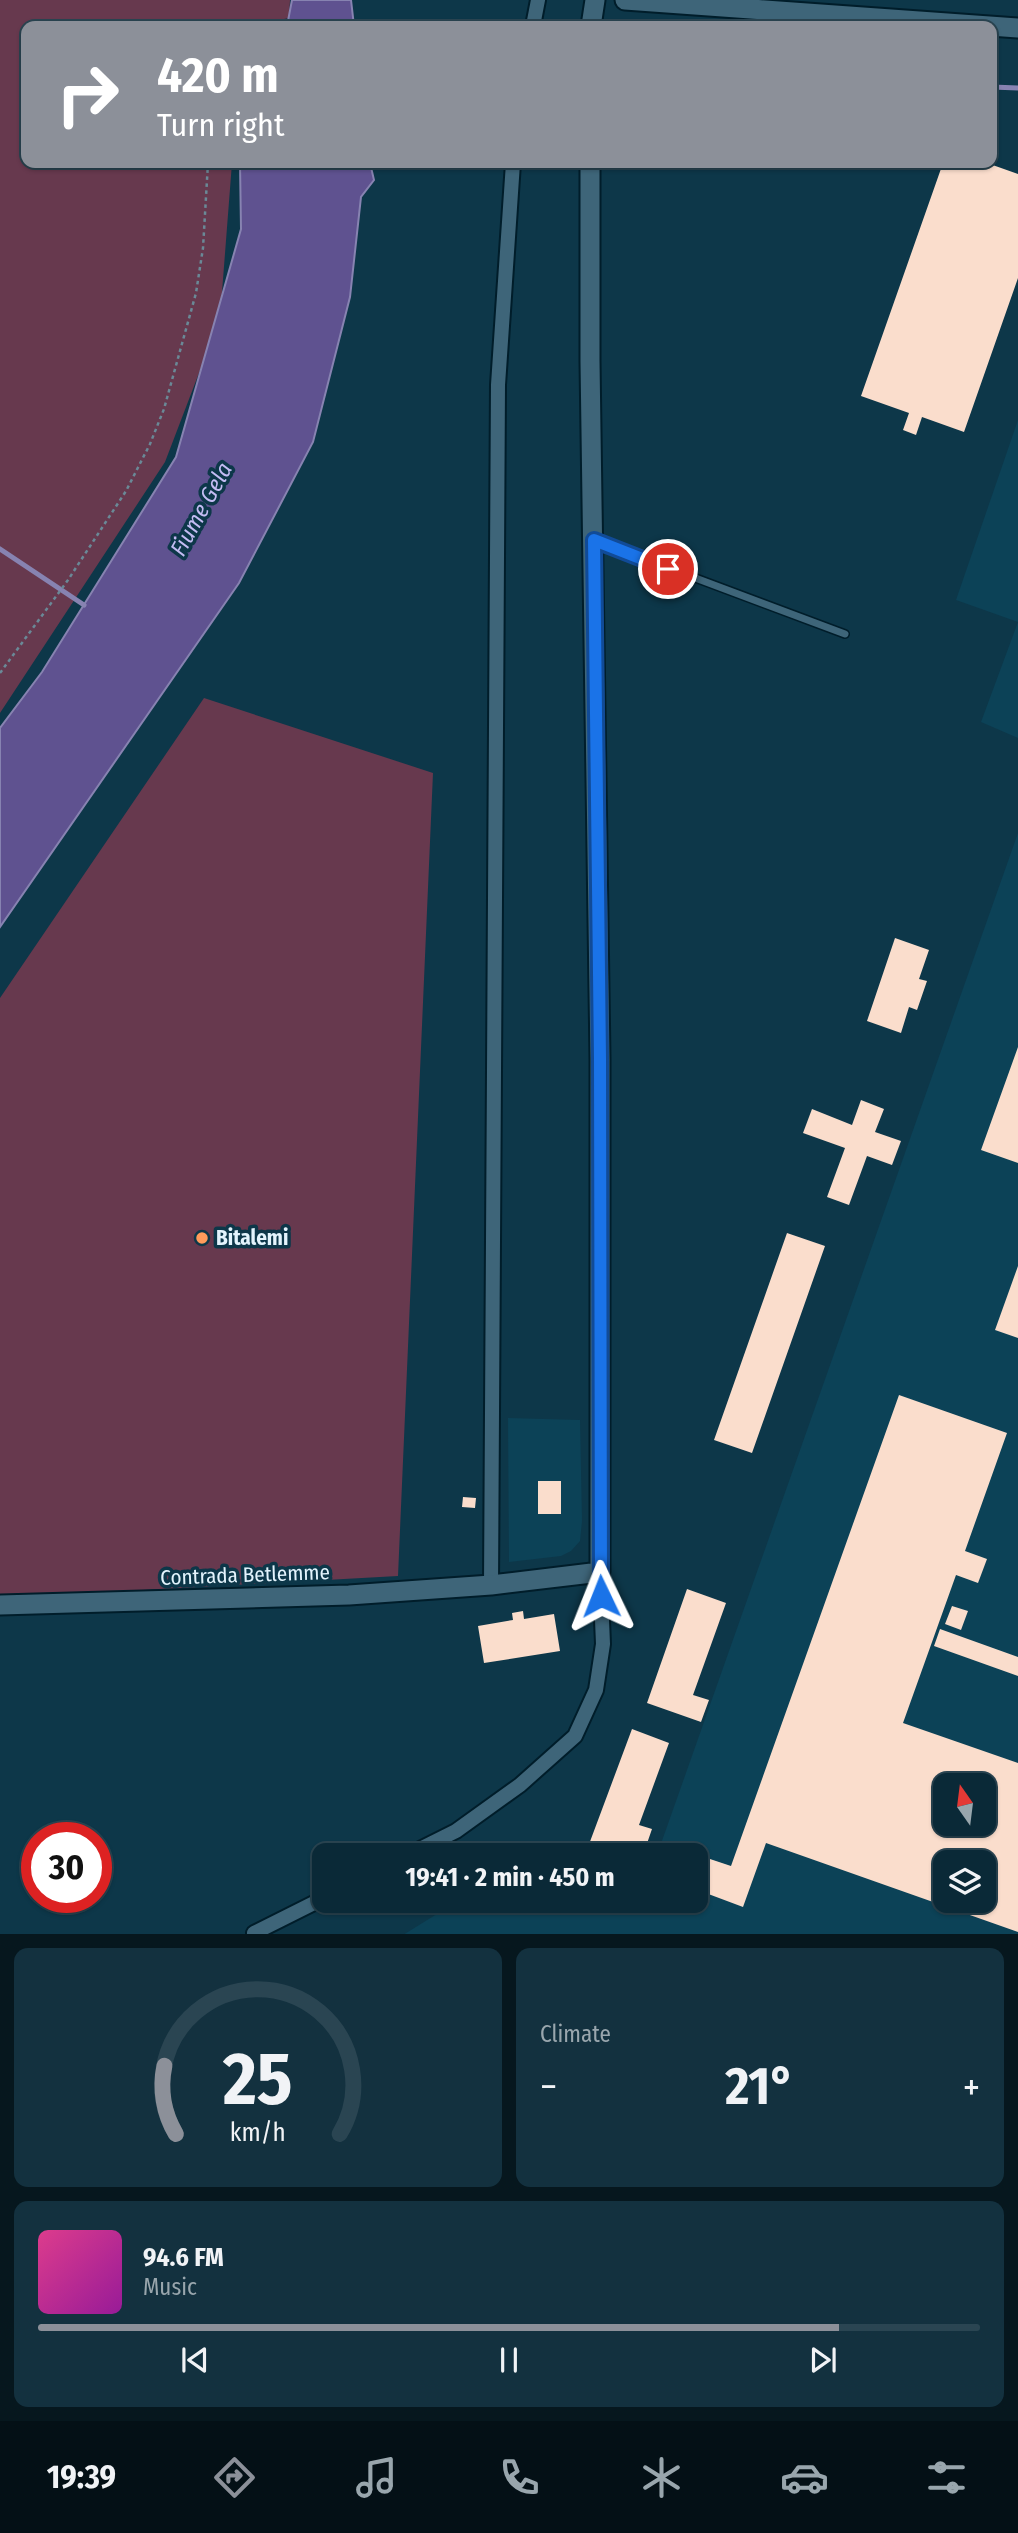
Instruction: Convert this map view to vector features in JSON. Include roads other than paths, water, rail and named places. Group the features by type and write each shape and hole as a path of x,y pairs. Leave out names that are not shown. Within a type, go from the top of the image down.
{"street":[{"path":"534,21 538,0"},
{"path":"592,21 595,0"},
{"path":"625,0 920,21"},
{"path":"997,27 1018,28"},
{"path":"491,1585 498,385 513,168"},
{"path":"430,1843 467,1823 520,1785 575,1736 596,1690 603,1644 600,1572 600,1059 590,168"},
{"name":"Contrada Betlemme","path":"0,1605 349,1595 491,1585 600,1572"},
{"path":"254,1933 312,1904"}],"lane":[{"path":"594,540 845,634"}],"water":[{"path":"292,0 351,0 353,21 288,21"},
{"name":"Fiume Gela","path":"240,168 371,168 374,180 361,197 350,297 313,442 239,583 0,927 0,728 42,672 176,457 241,229"}],"waterway":[{"path":"997,87 1018,88"},
{"path":"0,549 84,605"}],"place":[{"name":"Bitalemi","path":"202,1238"}]}
